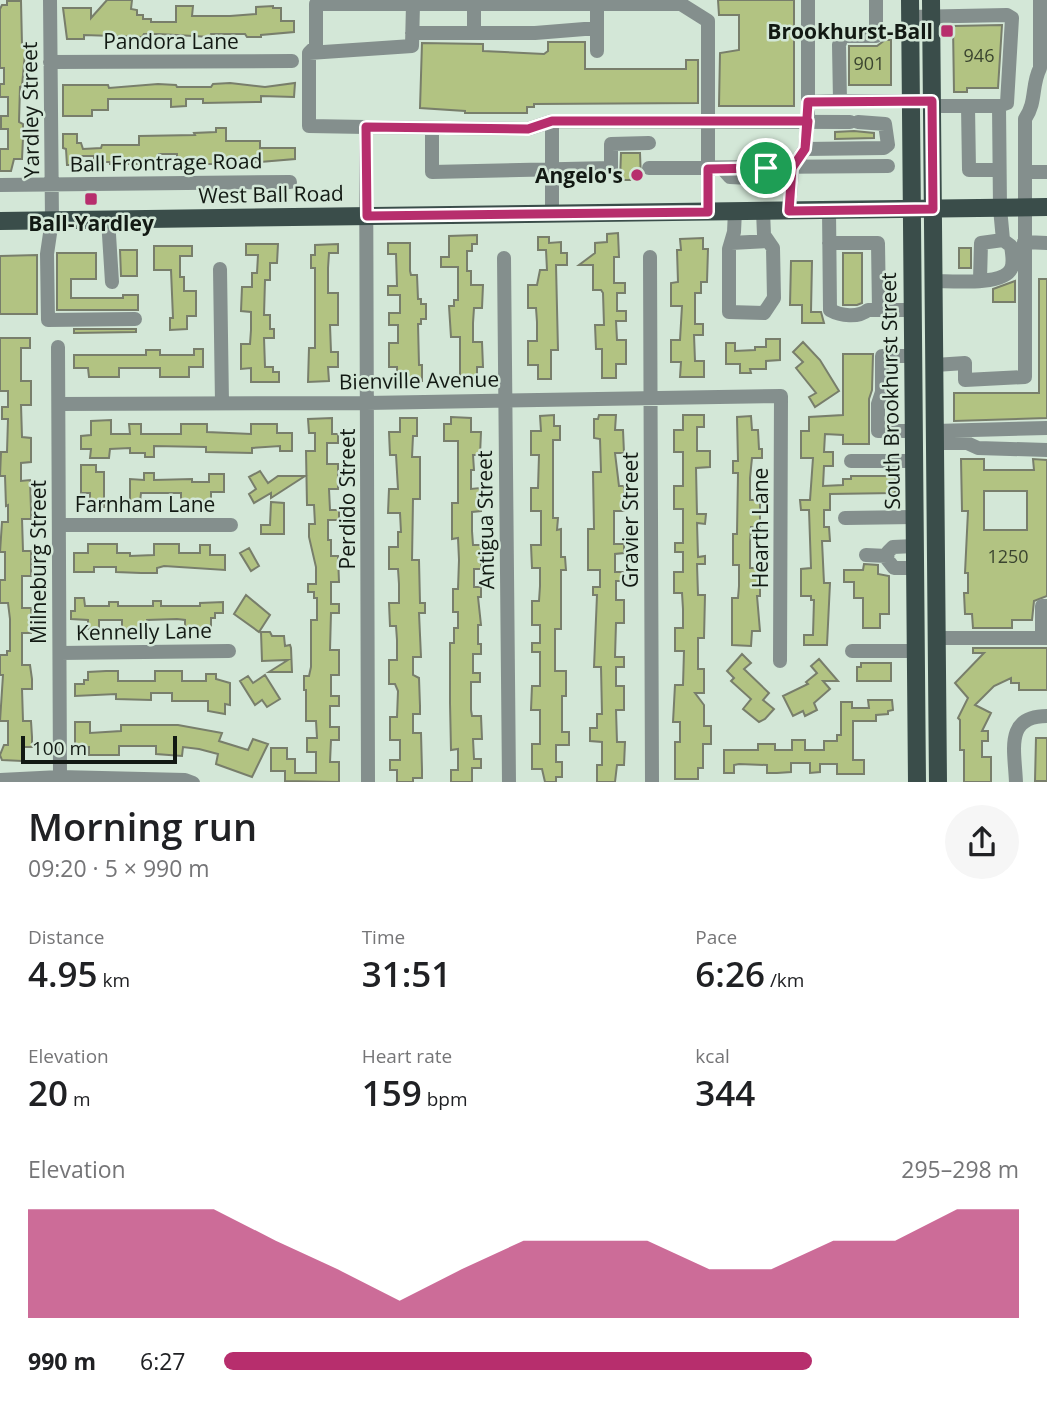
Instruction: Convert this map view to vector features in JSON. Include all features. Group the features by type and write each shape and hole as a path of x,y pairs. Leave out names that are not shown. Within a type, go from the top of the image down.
{"main road":[{"name":"South Brookhurst Street","path":"933,5 938,782"},
{"name":"South Brookhurst Street","path":"910,6 917,782"},
{"name":"West Ball Road","path":"0,221 1047,207"},
{"path":"915,546 923,555 924,608 937,634"},
{"path":"917,721 923,730 923,782"}],"street":[{"name":"Yardley Street","path":"50,0 52,220 47,254 48,320 135,319"},
{"path":"699,0 699,16"},
{"path":"785,168 805,149 808,121 808,0"},
{"path":"840,101 839,45 842,36 876,36 876,0"},
{"path":"935,365 965,363 965,380 1025,377 1025,120 1033,107 1035,78 1040,68 1040,0"},
{"path":"708,212 715,169 708,122 708,21 681,2 316,4 316,46 310,54 309,126 528,129 552,121 708,122 808,121 886,124 888,145 884,148 805,149"},
{"path":"310,54 412,46 413,4"},
{"path":"597,4 597,51"},
{"path":"474,5 474,33"},
{"path":"808,102 911,101 968,106 999,106 1007,103 1012,18 1007,15 933,5 910,6"},
{"path":"412,33 597,28"},
{"name":"Pandora Lane","path":"50,62 292,61"},
{"path":"968,106 969,170 999,170"},
{"path":"999,106 1003,240"},
{"path":"552,121 552,214"},
{"path":"432,128 432,172 552,172 611,169 611,121"},
{"name":"Perdido Street","path":"366,127 368,782"},
{"path":"611,144 649,144"},
{"path":"649,168 888,166"},
{"path":"785,168 789,211"},
{"path":"1025,172 1047,172"},
{"name":"Ball Frontrage Road","path":"0,185 290,182"},
{"path":"829,210 831,310 839,315 863,315 868,310 912,310"},
{"path":"734,211 729,312 764,313 774,298 773,248 764,235 763,211"},
{"path":"108,219 112,282"},
{"path":"934,281 994,280 1009,272 1012,267 1012,246 1003,240 981,243 979,280"},
{"path":"731,243 768,241"},
{"path":"1024,242 1047,243"},
{"path":"829,243 878,243 879,310"},
{"name":"Gravier Street","path":"650,257 652,782"},
{"name":"Antigua Street","path":"504,258 509,782"},
{"path":"220,269 222,403"},
{"name":"Milneburg Street","path":"58,347 60,777"},
{"path":"913,356 882,356 878,430 913,431"},
{"name":"Bienville Avenue","path":"59,404 368,403 781,396"},
{"name":"Hearth Lane","path":"780,661 781,396"},
{"path":"935,442 1047,428"},
{"path":"935,442 967,452 978,448 1047,450"},
{"path":"851,461 914,461"},
{"path":"845,518 914,517"},
{"name":"Farnham Lane","path":"59,525 231,525"},
{"path":"887,556 893,547 915,546"},
{"path":"866,555 887,556"},
{"path":"887,556 894,568 915,568"},
{"path":"937,634 1045,638 1042,606 1047,606"},
{"name":"Kennelly Lane","path":"60,653 229,651"},
{"path":"852,651 916,651"},
{"path":"1016,782 1015,730 1021,721 1047,716"},
{"path":"0,780 60,777 193,782"}],"building":[{"path":"107,0 132,0 131,9 137,10 137,15 143,15 143,19 151,19 151,22 176,22 176,6 193,6 192,16 230,16 256,14 256,7 273,6 281,8 281,21 294,21 294,32 261,37 247,37 245,34 211,34 210,37 144,34 142,37 84,35 84,39 67,39 63,8 91,8 91,18"},
{"path":"718,0 794,0 794,106 719,106 720,53 739,50 739,15 719,15"},
{"path":"7,1 21,1 22,45 25,45 25,53 19,122 23,124 23,138 22,159 14,159 11,171 0,171 0,149 8,149 8,129 1,129 1,116 8,116 8,97 0,97 0,84 4,84 4,68 0,68 0,9 2,5 7,5"},
{"path":"1002,25 998,88 967,88 967,92 954,92 953,26"},
{"path":"885,40 891,40 891,85 849,85 849,46 877,46"},
{"path":"548,42 585,42 585,69 686,69 686,60 698,60 698,103 534,104 534,107 527,107 527,113 465,113 420,108 422,43 483,44 483,51 544,54 548,51"},
{"path":"295,83 294,97 261,96 261,102 203,103 203,99 186,99 186,106 171,107 171,99 108,99 108,110 92,110 92,116 63,116 63,85 108,85 109,88 158,84 211,87 213,84 265,87"},
{"path":"216,128 226,128 226,141 260,141 260,148 295,148 295,159 260,162 227,159 218,160 218,164 196,164 177,162 177,154 159,154 159,161 146,161 146,164 110,164 94,162 94,156 77,156 77,165 67,165 66,149 63,148 63,134 77,134 77,143 81,143 83,149 101,148 102,145 139,145 139,136 195,135 194,133 216,132"},
{"path":"835,132 874,133 874,138 835,139"},
{"path":"621,153 640,153 641,180 620,180"},
{"path":"618,233 619,257 614,257 614,283 625,283 625,293 617,293 617,311 626,311 626,321 616,321 617,340 626,340 626,364 616,364 616,378 602,378 602,349 596,349 595,325 604,325 603,293 601,290 593,290 593,265 579,265 595,253 595,243 607,242 607,234"},
{"path":"477,235 477,244 472,244 472,251 467,251 467,271 471,271 471,285 483,285 482,308 474,308 473,342 482,342 483,367 477,367 477,376 460,376 460,337 451,337 449,306 454,306 454,300 458,300 458,267 441,267 441,257 449,257 449,236"},
{"path":"538,237 549,237 549,243 561,242 561,253 567,253 567,265 556,265 558,350 551,350 551,379 538,379 538,365 528,365 528,341 537,341 537,322 536,308 528,308 528,285 537,285 540,270 547,270 546,250 538,250"},
{"path":"703,238 703,249 708,249 707,282 701,282 701,293 695,293 695,324 703,324 703,335 694,335 695,361 704,361 704,377 680,377 681,362 671,362 671,340 680,340 682,306 671,306 671,283 678,282 677,250 681,250 680,239"},
{"path":"388,243 410,243 411,275 417,275 418,299 421,299 421,304 426,304 426,319 421,319 421,324 418,324 422,381 397,381 397,367 389,367 389,343 398,343 398,325 389,325 389,313 400,313 400,295 388,295 388,286 397,286 396,254 388,254"},
{"path":"246,244 278,244 277,263 270,263 270,280 265,280 264,315 270,315 270,329 274,329 274,338 264,338 265,367 273,367 273,372 279,372 279,382 251,382 251,368 241,369 241,344 250,344 251,330 251,312 241,311 242,287 252,287 252,273 257,273 258,255 246,255"},
{"path":"338,244 338,253 329,253 328,293 338,293 338,325 330,325 331,352 338,352 338,367 328,367 329,381 308,382 309,348 315,348 315,268 311,268 311,255 315,255 315,245"},
{"path":"154,246 192,246 192,256 180,256 180,277 184,277 184,291 196,291 196,316 187,316 187,329 170,330 170,318 173,318 171,270 154,270"},
{"path":"959,248 971,248 971,268 959,268"},
{"path":"120,250 137,250 137,276 121,276"},
{"path":"57,253 96,253 96,279 71,279 71,298 123,298 123,295 138,295 138,310 57,310"},
{"path":"843,253 862,253 862,303 857,305 843,305"},
{"path":"37,255 37,314 0,314 0,256"},
{"path":"791,261 812,261 811,312 821,312 824,323 802,323 802,305 790,305"},
{"path":"1039,279 1047,279 1047,418 954,421 954,393 1039,393"},
{"path":"1015,281 1015,302 993,302 993,289"},
{"path":"74,329 136,329 136,332 74,333"},
{"path":"0,338 30,338 30,348 21,348 21,381 31,381 31,405 21,405 22,437 31,438 31,462 21,463 21,481 30,480 31,509 31,519 22,519 23,551 31,551 31,576 22,576 22,608 31,608 32,618 31,633 22,633 22,665 30,665 32,689 22,689 23,721 31,721 32,747 22,747 22,761 2,760 0,755 4,745 8,745 8,721 0,721 3,675 0,675 0,655 7,655 7,651 10,651 10,619 8,603 0,603 0,580 5,580 5,552 0,552 2,522 8,522 5,476 0,476 1,452 7,452 8,419 2,419 2,407 8,407 8,391 0,391"},
{"path":"766,339 780,339 780,360 766,361 766,369 750,369 751,373 740,373 740,364 726,364 726,343 735,343 735,351 755,350 755,347 766,347"},
{"path":"803,342 820,360 839,391 815,407 809,397 816,393 796,368 803,362 793,352"},
{"path":"194,349 203,349 203,367 189,367 189,377 160,377 160,368 119,368 119,377 89,377 88,368 74,368 74,355 146,355 146,350 160,350 160,355 194,355"},
{"path":"843,354 873,354 869,444 843,444 843,435 825,434 824,452 833,452 833,466 824,466 823,486 843,485 843,479 851,479 851,476 895,476 895,493 830,494 830,510 824,510 824,527 829,527 830,541 822,541 824,583 830,583 827,645 804,645 804,635 813,635 814,600 811,600 811,596 801,596 801,569 811,568 809,510 801,510 800,500 810,500 813,458 801,458 801,431 809,431 809,417 843,415"},
{"path":"554,415 554,426 560,426 560,440 553,440 553,518 558,518 557,530 561,529 561,557 565,557 566,570 561,570 561,629 555,629 555,671 566,671 566,696 562,696 562,732 569,732 569,745 556,745 556,762 562,762 562,777 556,777 556,782 545,782 542,769 532,769 532,744 540,744 540,710 531,710 532,686 540,686 540,652 532,652 532,643 540,643 540,625 532,625 532,601 539,601 540,568 532,568 531,545 541,545 541,511 531,511 531,488 538,488 539,455 531,455 531,431 541,431 540,416"},
{"path":"599,415 616,415 615,430 623,430 624,453 615,453 619,486 624,486 624,511 614,511 614,544 624,544 624,553 615,554 615,572 624,572 624,581 616,581 616,600 624,600 624,623 616,623 615,657 624,657 624,667 616,667 616,686 624,686 624,710 616,710 617,742 625,742 624,765 617,765 615,782 597,782 597,765 602,765 602,742 590,741 590,728 597,728 597,714 602,714 601,667 594,667 597,595 593,595 593,587 600,587 600,570 588,570 588,529 594,529 593,472 601,472 600,439 594,438 594,419 598,419"},
{"path":"683,415 704,415 704,427 697,427 697,451 710,451 710,467 696,468 697,514 706,514 705,524 697,523 698,557 705,556 705,564 697,564 698,595 705,595 704,638 698,638 698,669 704,669 704,693 695,693 704,705 704,726 711,726 711,744 703,744 703,768 698,768 698,779 675,779 675,742 680,742 680,722 673,722 675,685 683,685 684,651 675,651 675,628 683,628 682,593 674,593 674,572 683,572 683,552 675,552 675,543 683,543 683,509 674,509 674,486 683,486 683,452 674,452 674,430 683,430"},
{"path":"751,416 752,430 758,430 762,458 752,458 750,478 750,500 760,500 760,528 751,527 750,568 760,568 760,596 757,596 760,631 752,631 751,646 732,645 732,598 738,598 739,586 739,565 733,565 733,534 737,534 738,473 733,473 733,461 738,461 737,417"},
{"path":"451,417 471,418 471,432 481,432 480,455 473,455 474,470 471,470 471,489 480,488 481,511 472,512 472,531 473,545 481,545 481,569 474,569 474,587 481,587 481,597 478,597 481,625 478,625 478,644 481,644 481,654 473,654 473,673 480,673 480,682 471,682 471,710 472,716 481,716 482,739 473,739 474,759 481,759 481,768 472,768 472,782 451,782 451,770 458,770 458,749 451,750 450,643 454,643 454,628 458,628 458,612 453,612 453,589 458,589 459,560 458,538 452,539 452,503 458,503 458,441 444,441 444,424 451,424"},
{"path":"332,418 332,434 338,434 338,443 327,443 327,464 338,464 338,489 329,489 330,510 339,510 339,520 328,520 328,540 331,540 331,556 338,556 339,582 331,582 331,604 339,604 339,613 331,613 330,650 339,650 339,675 331,675 331,696 339,696 339,706 330,706 330,727 339,727 339,740 331,740 330,762 339,762 339,782 285,781 285,771 271,771 271,748 287,748 287,759 295,759 295,773 316,773 316,752 307,752 307,738 317,738 316,721 306,721 304,690 304,676 309,676 311,667 311,620 317,620 317,598 314,598 314,592 308,592 308,584 316,584 316,567 309,537 309,524 315,524 314,505 307,505 306,451 315,451 315,433 309,433 308,419"},
{"path":"400,418 417,418 417,436 413,436 412,457 420,457 420,499 413,499 412,560 419,560 420,603 425,603 425,613 419,613 421,657 413,657 413,675 419,678 420,714 413,714 413,733 421,733 422,778 413,778 413,782 397,782 397,770 390,770 390,760 400,760 400,740 390,740 390,717 397,717 398,691 395,684 389,684 389,660 397,660 397,640 396,626 390,626 389,603 399,603 399,584 398,569 389,569 389,547 398,547 398,532 401,532 400,513 388,513 389,489 398,489 396,455 390,455 389,432 400,432"},
{"path":"111,420 111,434 130,434 129,424 141,424 141,434 181,434 181,424 207,424 207,432 251,434 251,424 277,424 277,433 292,433 292,451 280,451 280,446 252,448 252,453 206,452 206,447 154,446 154,457 145,457 145,453 130,453 130,448 110,449 109,458 90,458 91,449 81,449 81,436 91,435 91,421"},
{"path":"961,459 984,459 984,470 1034,470 1033,459 1047,460 1047,596 1034,601 1032,620 1012,620 1012,628 973,628 972,614 965,614 964,593 968,593 968,573 965,573 968,511 962,511","holes":["984,491 1027,491 1027,530 984,530"]},
{"path":"81,465 96,465 96,472 104,472 104,507 90,507 90,493 81,493"},
{"path":"260,471 268,483 278,476 305,476 271,498 271,493 254,503 249,494 256,489 249,477"},
{"path":"144,473 154,473 154,480 192,479 192,482 209,482 209,474 224,474 224,492 211,492 211,501 181,502 181,493 141,493 140,502 130,502 130,479 144,480"},
{"path":"271,502 284,503 284,534 261,534 261,525 270,525"},
{"path":"88,544 117,544 117,553 130,553 130,556 154,555 154,544 179,544 179,553 200,553 200,545 210,545 210,555 225,555 225,570 164,566 157,568 157,573 116,572 116,567 94,567 94,572 74,572 74,553 88,553"},
{"path":"249,548 259,566 251,571 240,553"},
{"path":"864,564 878,565 878,574 889,576 889,614 880,614 880,628 863,628 863,598 854,598 854,582 844,582 844,570 863,570"},
{"path":"246,595 270,615 259,632 234,614"},
{"path":"75,598 84,598 85,606 109,606 109,602 118,602 118,606 153,606 153,601 161,601 161,606 200,606 200,603 223,602 223,613 215,613 215,618 211,618 211,627 196,629 185,629 185,620 177,619 147,620 147,629 122,629 122,620 99,620 99,629 88,629 88,620 71,619 71,611 75,611"},
{"path":"261,632 284,636 285,646 290,645 291,648 292,672 269,672 288,660 262,661"},
{"path":"973,648 1047,648 1047,690 1019,690 1019,683 1011,683 1011,678 994,686 975,705 991,713 982,731 988,731 988,741 982,741 982,757 991,757 991,782 964,782 964,750 960,750 958,718 968,698 955,683 984,653 973,653"},
{"path":"742,654 751,663 744,669 769,693 763,700 774,709 759,722 743,709 751,699 731,681 734,678 727,671"},
{"path":"819,659 838,681 823,681 830,689 814,703 817,710 805,716 803,711 793,716 783,696 808,684 806,682 817,673 811,666"},
{"path":"861,663 891,663 891,681 857,681 857,667 861,667"},
{"path":"118,671 118,681 155,681 155,671 182,671 182,681 206,681 206,674 216,674 216,679 230,683 230,705 225,704 225,714 208,711 208,701 172,701 172,693 151,693 151,700 116,699 116,694 75,696 75,684 84,684 84,680 88,680 88,672"},
{"path":"265,675 280,699 267,707 262,700 255,705 240,681 248,676 253,683"},
{"path":"868,700 892,700 893,710 888,711 888,714 876,715 876,721 853,721 853,760 864,760 864,774 837,774 837,764 820,764 820,772 810,773 810,763 791,763 791,772 777,773 767,773 767,765 739,764 734,765 734,773 724,773 724,750 758,750 758,744 775,744 775,750 792,750 792,740 805,740 805,750 824,750 824,741 837,741 837,735 841,735 841,702 852,702 852,708 869,708"},
{"path":"75,722 90,722 90,733 121,731 121,725 178,725 222,733 219,741 248,750 253,739 268,744 252,777 216,764 218,754 199,749 183,747 182,756 156,754 156,746 119,746 119,755 89,755 89,747 75,747"},
{"path":"1036,738 1047,738 1047,781 1035,781"}],"place":[{"name":"Brookhurst-Ball","path":"947,31"},
{"name":"Angelo's","path":"637,175"},
{"name":"Ball-Yardley","path":"91,199"}],"route":[{"path":"766,168 708,169 708,212 367,216 366,127 528,129 552,121 808,121 805,149 792,168 789,211 933,209 932,101 808,102 808,121 805,149 792,168 766,168"}]}
